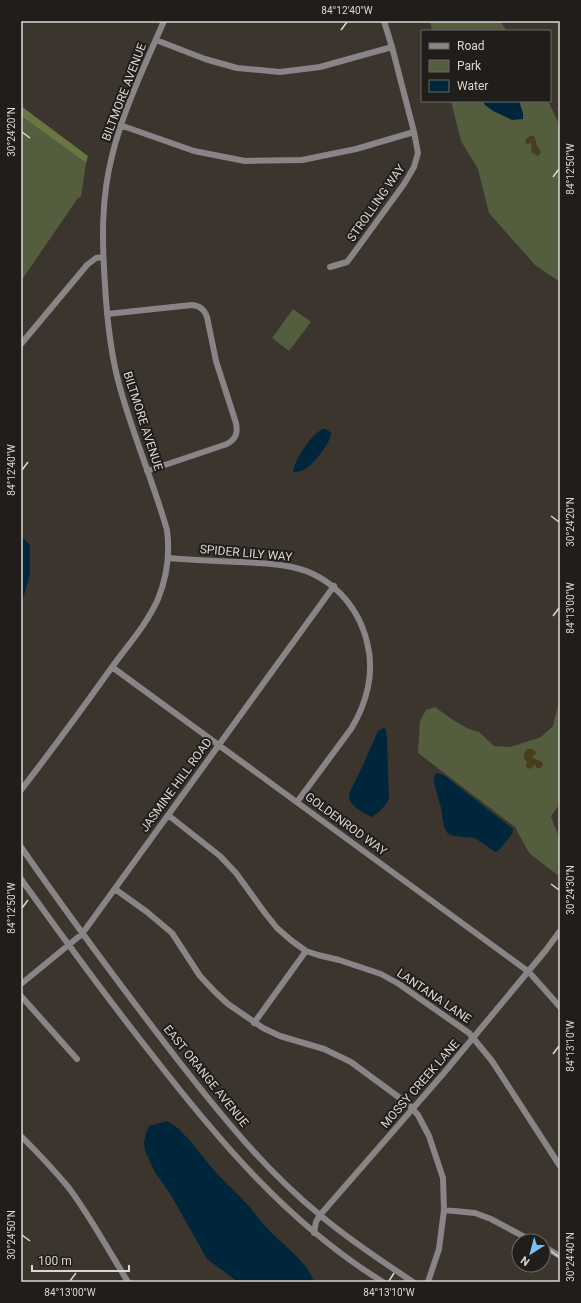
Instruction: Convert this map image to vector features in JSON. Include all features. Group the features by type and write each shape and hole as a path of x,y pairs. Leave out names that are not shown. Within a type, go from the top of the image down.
{"street":[{"name":"BILTMORE AVENUE","path":"21,790 66,731 146,620 154,607 162,586 168,558 169,548 167,530 119,385 110,340 103,257 105,188 120,125 164,21"},
{"name":"STROLLING WAY","path":"330,267 347,262 404,184 414,167 418,153 414,132 384,21"},
{"path":"156,40 205,59 237,68 280,72 320,67 392,47"},
{"path":"120,125 194,151 245,160 302,160 356,149 414,132"},
{"path":"21,344 87,265 96,258 103,257"},
{"path":"107,314 192,305 202,308 207,317 216,361 236,423 237,433 233,441 147,471"},
{"name":"SPIDER LILY WAY","path":"168,558 266,564 305,570 334,586 349,602 362,624 369,648 371,665 370,677 364,702 358,717 297,802"},
{"name":"JASMINE HILL ROAD","path":"21,984 82,934 334,586"},
{"name":"GOLDENROD WAY","path":"112,667 529,972 560,1007"},
{"name":"LANTANA LANE","path":"168,815 220,856 236,873 265,914 277,928 292,941 306,951 381,974 399,984 469,1033 492,1061 560,1166"},
{"name":"EAST ORANGE AVENUE","path":"21,847 82,934 127,994 242,1138 280,1178 320,1216 413,1282"},
{"path":"21,879 69,946 193,1108 252,1175 314,1233 356,1265 383,1282"},
{"path":"115,889 147,912 172,933 188,959 214,992 228,1004 254,1023 280,1036 324,1049 345,1058 413,1109 418,1115 429,1136 443,1178 444,1210 439,1249 428,1282"},
{"name":"MOSSY CREEK LANE","path":"314,1233 316,1222 320,1216 474,1038 529,972 560,930"},
{"path":"254,1023 306,951"},
{"path":"21,996 77,1059"},
{"path":"21,1136 46,1161 69,1188 87,1214 128,1282"},
{"path":"444,1210 475,1213 491,1219 517,1233"},
{"path":"551,1251 560,1256"}],"green space":[{"path":"430,21 500,21 506,30 432,30"},
{"path":"451,102 548,102 560,126 560,282 535,265 489,213 478,169 461,141"},
{"path":"21,106 88,156 86,163 21,116"},
{"path":"21,116 86,163 81,197 78,198 21,281"},
{"path":"293,309 311,322 289,351 272,338"},
{"path":"560,697 560,804 551,816 560,838 560,877 529,853 515,827 418,753 420,721 426,710 435,707 467,728 479,732 494,746 510,747 541,737 553,726"}],"sand":[{"path":"530,136 534,136 536,139 537,146 541,153 538,156 531,152 531,143 527,144 525,142"},
{"path":"527,749 533,749 535,751 536,754 533,758 542,762 543,764 541,768 537,768 535,765 531,769 526,767 527,761 524,759 524,754"}],"water":[{"path":"484,102 519,102 523,113 523,119 512,120 493,111"},
{"path":"324,429 331,433 331,436 323,451 304,470 294,472 294,466 305,447 315,435"},
{"path":"21,536 30,545 30,574 21,606"},
{"path":"384,728 386,730 387,739 389,800 374,816 371,817 353,805 349,798 349,794 378,731"},
{"path":"437,773 445,776 513,829 512,834 499,850 496,852 494,851 475,838 448,834 444,827 441,808 434,783 435,774"},
{"path":"167,1121 183,1133 217,1174 249,1206 264,1225 300,1260 311,1274 314,1282 238,1282 207,1259 172,1197 155,1172 145,1151 144,1142 149,1126"}]}
